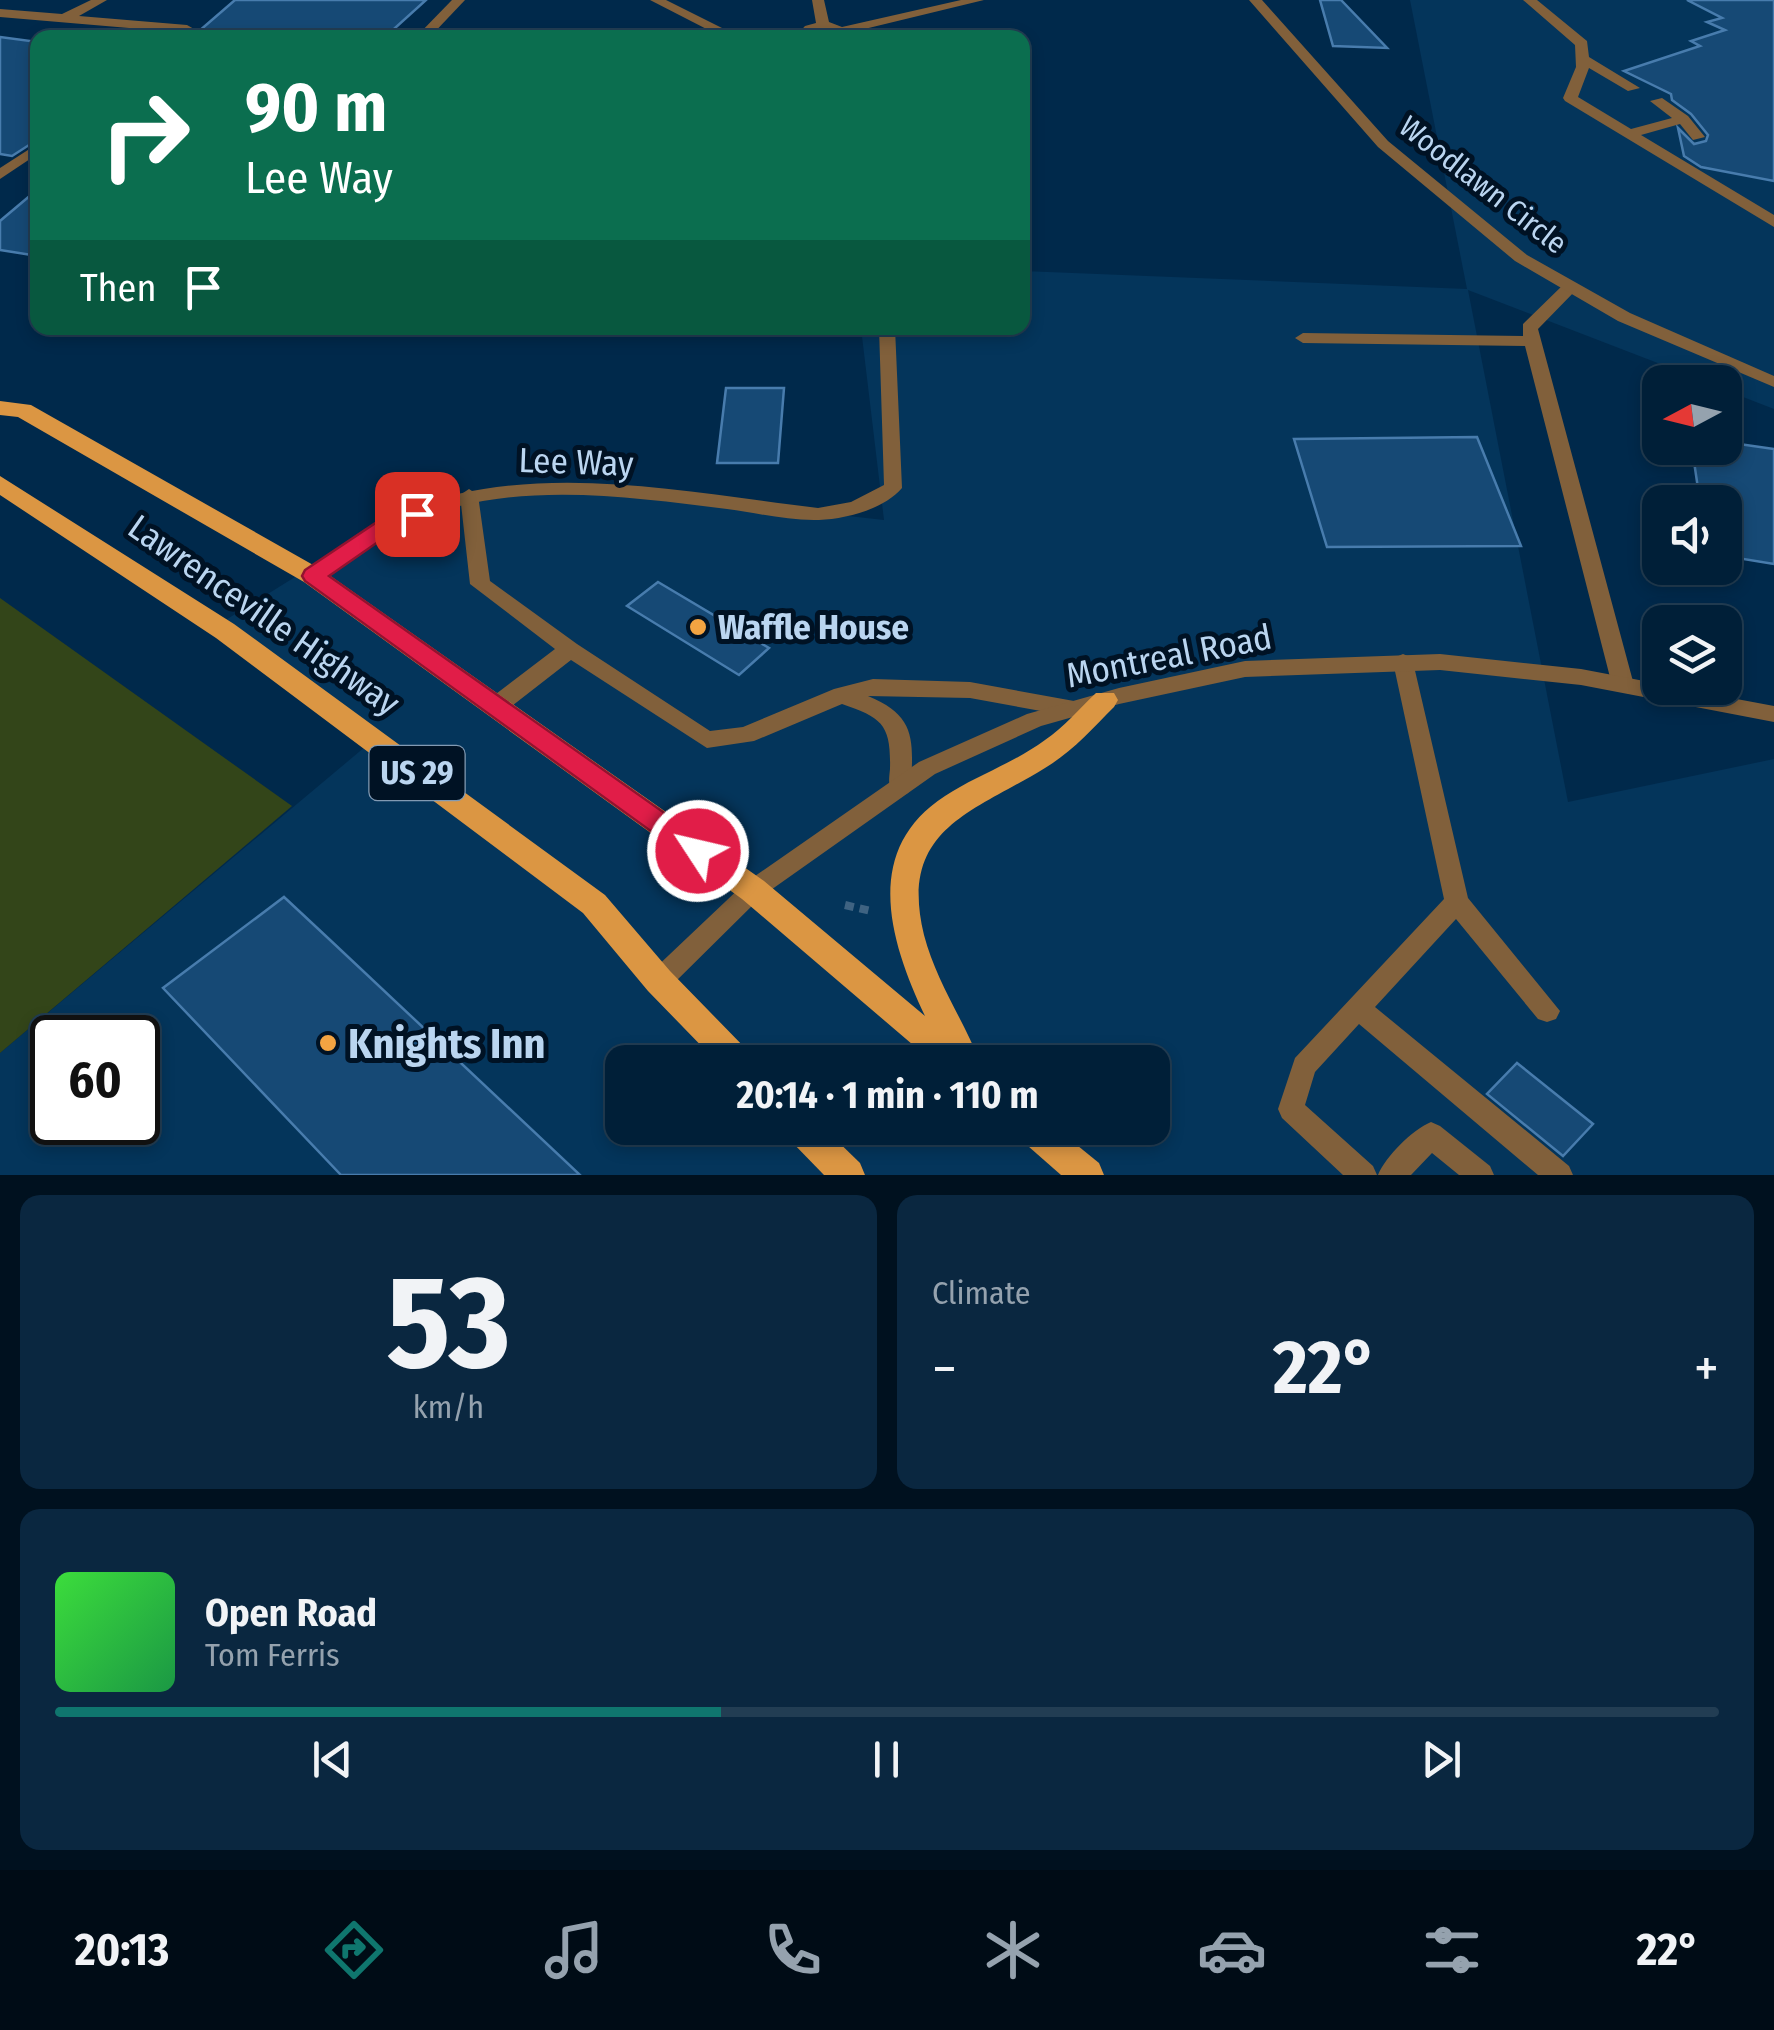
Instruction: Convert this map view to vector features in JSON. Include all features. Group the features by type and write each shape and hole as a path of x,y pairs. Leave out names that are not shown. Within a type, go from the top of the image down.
{"main road":[{"name":"Lawrenceville Highway","path":"0,408 23,410 313,576 753,890 936,1045"},
{"name":"Lawrenceville Highway","path":"0,484 225,632 594,904 659,982 721,1045"},
{"path":"956,1045 918,969 902,908 904,880 917,838 944,812 1051,751 1105,700"},
{"path":"818,1145 848,1175"},
{"path":"1052,1145 1087,1175"}],"street":[{"path":"67,18 101,0"},
{"path":"429,30 459,0"},
{"path":"656,0 719,30"},
{"path":"818,0 823,26"},
{"path":"860,30 978,0"},
{"name":"Woodlawn Circle","path":"1255,0 1383,144 1521,258 1624,317 1774,382"},
{"path":"1529,0 1582,44 1583,59 1570,98 1703,175 1774,222"},
{"path":"0,13 187,30"},
{"path":"806,30 823,26 834,30"},
{"path":"1583,59 1633,88"},
{"path":"1657,101 1683,118 1698,137"},
{"path":"1628,134 1683,118"},
{"path":"0,175 30,152"},
{"path":"1570,286 1529,328 1622,685"},
{"name":"Lee Way","path":"313,576 390,523 469,496 566,488 818,514 856,508 893,488 887,335"},
{"path":"1303,338 1532,341"},
{"path":"469,496 480,584 707,740 746,734 842,695 873,687 970,690 1074,710"},
{"path":"496,706 570,649"},
{"path":"1403,662 1457,902 1548,1010"},
{"name":"Montreal Road","path":"659,982 753,890 926,768 983,742 1105,700 1245,670 1403,662 1475,666 1622,685 1774,714"},
{"path":"842,695 883,709 902,734 900,787"},
{"path":"1363,1175 1291,1110 1304,1066 1457,902"},
{"path":"1358,1008 1560,1175"},
{"path":"1392,1175 1431,1134 1480,1175"}],"path":[{"path":"846,905 877,912"}],"shaded area":[{"path":"1410,0 1774,0 1774,409 1742,397 1742,365 1663,365 1468,290 1568,802 1774,759 1774,1175 0,1175 0,1053 30,1028 30,1145 160,1145 160,1015 45,1015 378,736 224,621 390,518 571,485 884,520 862,335 1030,335 1030,271 1467,289"}],"green space":[{"path":"0,598 292,806 45,1015 30,1015 30,1028 0,1053"}],"building":[{"path":"235,0 426,0 393,30 200,30"},
{"path":"1320,0 1341,0 1387,48 1333,46"},
{"path":"1687,0 1774,0 1774,181 1701,167 1684,156 1678,128 1694,144 1706,141 1708,135 1691,114 1672,100 1671,94 1624,71 1700,46 1691,41 1725,30 1707,22 1722,18"},
{"path":"0,37 30,41 30,145 12,156 0,154"},
{"path":"30,196 30,255 0,250 0,221"},
{"path":"726,388 784,388 778,463 717,463"},
{"path":"1477,437 1521,546 1327,547 1294,439"},
{"path":"1742,444 1774,449 1774,564 1742,559 1742,485 1697,485 1695,465 1742,465"},
{"name":"Waffle House","path":"658,582 769,648 739,675 627,606"},
{"name":"Knights Inn","path":"284,897 580,1175 341,1175 163,988"},
{"path":"1517,1063 1593,1124 1563,1156 1487,1094"}],"place":[{"name":"Waffle House","path":"698,627"},
{"name":"Knights Inn","path":"328,1043"}],"route":[{"path":"417,514 390,523 313,576 698,851"}]}
